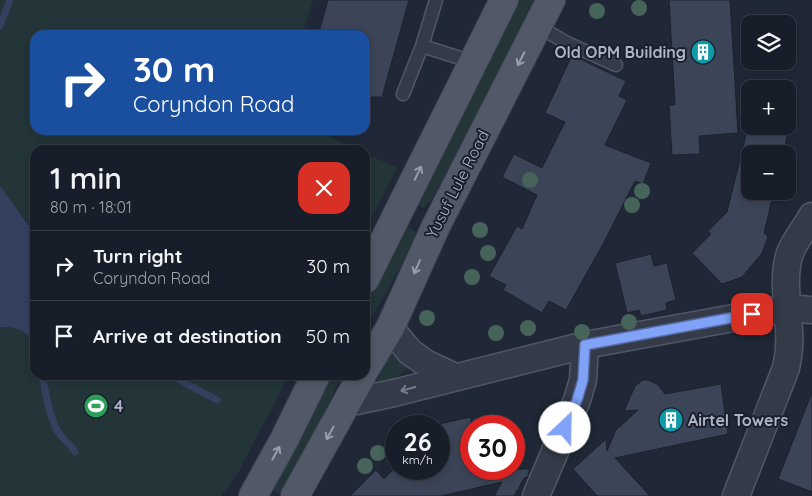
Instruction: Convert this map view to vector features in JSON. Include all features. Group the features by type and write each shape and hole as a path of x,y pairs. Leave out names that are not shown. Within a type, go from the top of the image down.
{"main road":[{"path":"370,269 504,0"},
{"name":"Yusuf Lule Road","path":"370,361 390,328 436,226 551,0"},
{"path":"400,211 436,226"},
{"path":"253,496 284,440 314,380"},
{"path":"295,496 359,380"}],"street":[{"path":"736,496 786,368 800,309 786,286 787,269 791,252 812,216"},
{"path":"347,403 585,345 697,324 800,309"},
{"path":"390,328 410,352 427,364 455,377"},
{"path":"536,496 577,400 583,380 585,345"}],"lane":[{"path":"403,94 422,46 436,0"},
{"path":"538,26 565,42 616,65"},
{"path":"422,46 473,62"}],"shaded area":[{"path":"0,0 313,0 304,30 30,30 30,135 325,135 347,145 30,145 30,380 286,380 239,471 221,496 0,496"},
{"path":"515,0 534,0 433,198 424,208 416,205"},
{"path":"370,155 397,168 370,220"},
{"path":"410,227 416,233 403,262 370,320 370,290 401,231"},
{"path":"390,352 408,368 392,380 376,382"},
{"path":"323,380 340,380 288,488 279,494 268,488"}],"water":[{"path":"0,186 30,228 30,338 20,330 0,327"}],"building":[{"path":"328,0 409,0 382,97 370,97 370,30 319,30"},
{"name":"Old OPM Building","path":"669,0 730,0 738,133 699,136 700,154 672,155 669,105 675,105"},
{"path":"572,55 626,81 619,96 627,100 605,145 651,163 643,184 635,181 566,310 549,301 542,313 503,290 506,285 489,276 517,226 522,229 537,195 502,177 514,154 542,168 565,122 545,113"},
{"path":"746,135 787,135 786,145 744,145"},
{"path":"741,155 741,200 772,200 764,233 768,237 762,253 742,277 722,284 692,253 711,234 708,231 727,212"},
{"path":"651,254 654,266 667,263 676,300 666,303 667,310 641,316 639,310 627,313 615,263"},
{"name":"Airtel Towers","path":"643,380 657,384 665,394 721,384 728,434 615,458 650,496 597,496 573,469 606,439 607,451 616,430 638,410 624,411 635,386"},
{"path":"812,395 812,492 778,479"},
{"path":"460,419 460,480 523,480 514,496 494,496 502,482 441,496 350,496 376,470 385,480 450,480 450,422"},
{"path":"525,469 530,469 528,477 525,477"}],"waterway":[{"path":"0,26 10,0"},
{"path":"43,380 51,417 59,433 75,452"},
{"path":"179,380 217,400"}],"place":[{"name":"Old OPM Building","path":"703,52"},
{"name":"4","path":"96,406"},
{"name":"Airtel Towers","path":"671,420"}],"route":[{"path":"565,428 583,380 585,345 752,314"}]}
